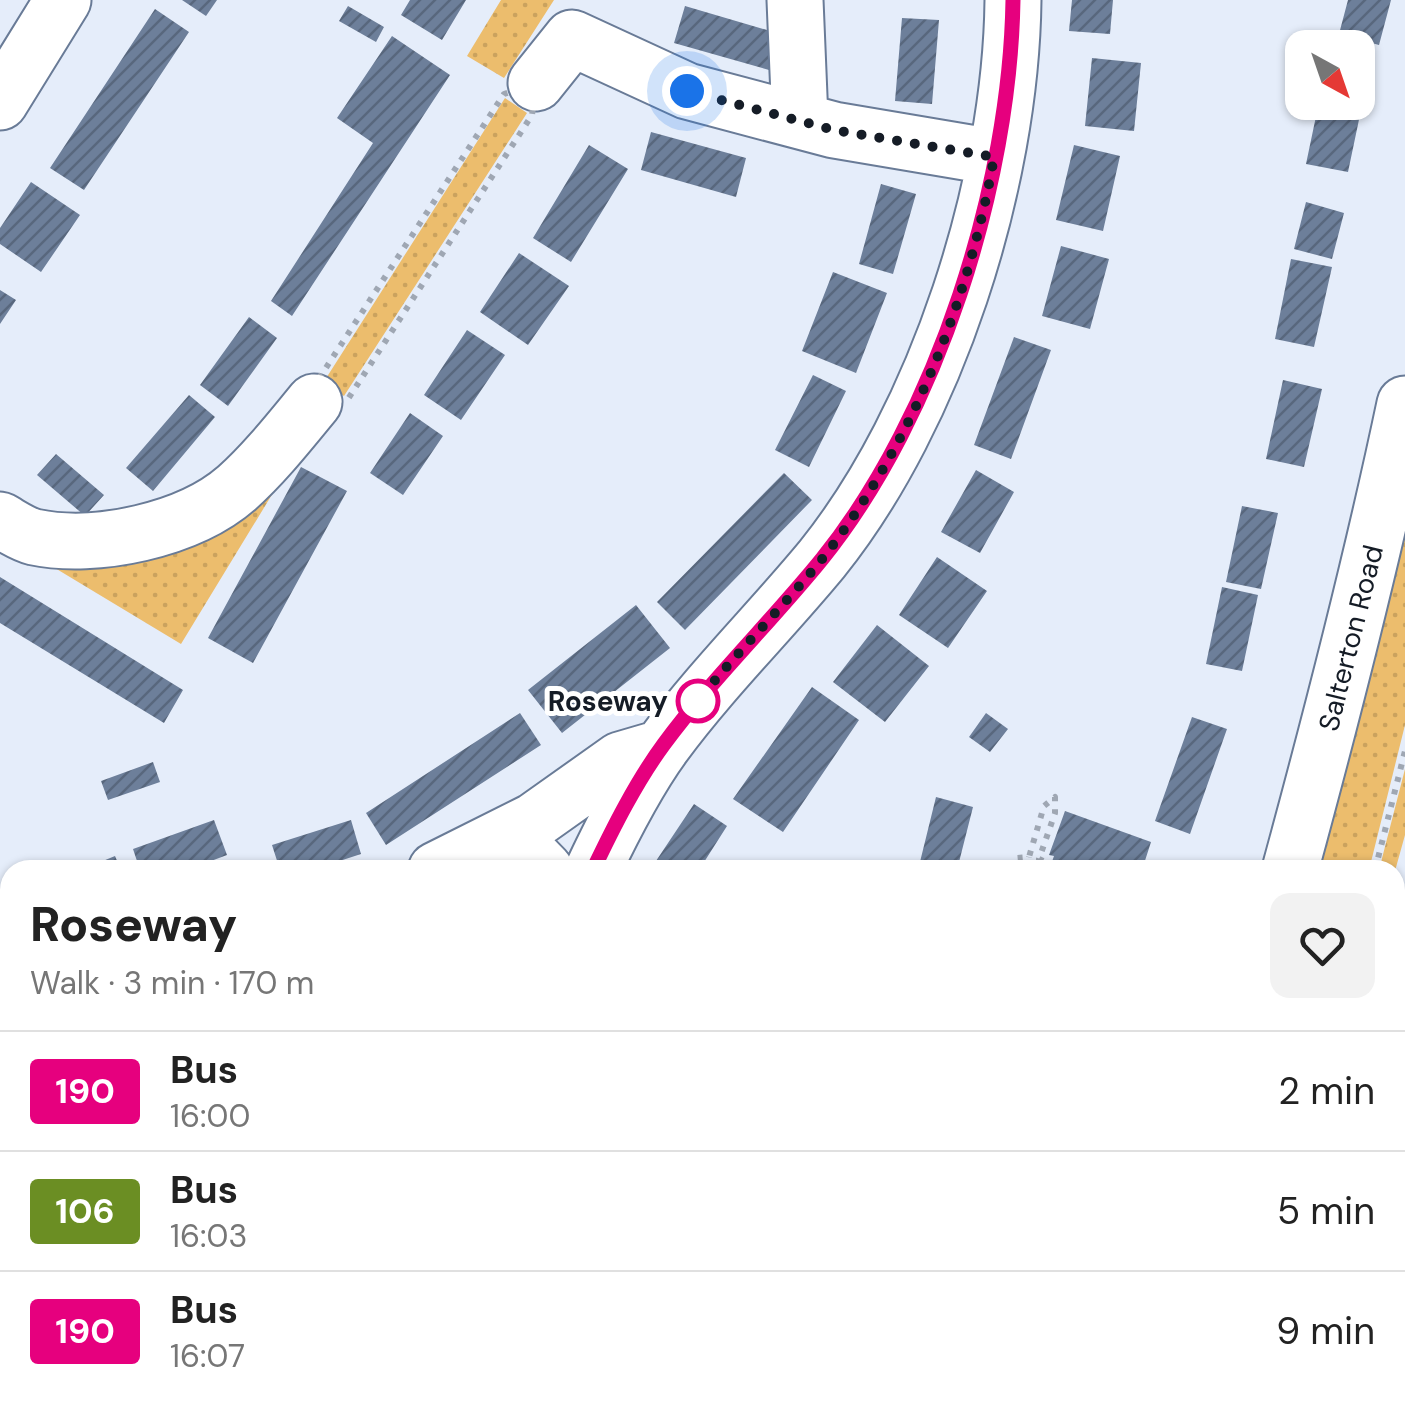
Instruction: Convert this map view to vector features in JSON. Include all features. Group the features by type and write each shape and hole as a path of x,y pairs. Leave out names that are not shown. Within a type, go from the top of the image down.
{"street":[{"path":"0,102 64,0"},
{"path":"795,0 800,120"},
{"path":"599,860 661,748 823,558 885,466 916,404 984,216 1008,73 1013,0"},
{"path":"536,83 572,38 687,91 834,130 994,157"},
{"path":"0,520 30,536 60,540 122,535 178,524 235,490 314,402"},
{"name":"Salterton Road","path":"1293,860 1343,675 1405,404"},
{"path":"487,860 528,852 620,760 661,748"}],"path":[{"path":"536,83 532,115 348,399 314,402 318,380 504,94 536,83"},
{"path":"1377,860 1405,751"},
{"path":"1029,860 1044,806 1055,797 1055,813 1041,860"},
{"path":"1016,860 1030,857"}],"shaded area":[{"path":"501,0 554,0 504,78 467,56"},
{"path":"505,98 527,113 344,396 323,383"},
{"path":"1405,461 1405,725 1371,860 1305,860"},
{"path":"276,488 181,644 40,559"},
{"path":"1405,769 1405,835 1398,860 1382,860"}],"building":[{"path":"182,0 217,0 206,16"},
{"path":"410,0 466,0 442,40 401,15"},
{"path":"1072,0 1113,0 1110,34 1069,31"},
{"path":"1348,0 1391,0 1379,45 1375,44 1375,30 1340,30"},
{"path":"348,6 384,27 376,42 339,21"},
{"path":"685,6 777,33 769,70 674,43"},
{"path":"155,9 189,32 84,190 50,168"},
{"path":"902,18 939,20 932,104 895,101"},
{"path":"392,36 450,75 292,316 271,301 373,143 337,118"},
{"path":"1092,58 1141,63 1134,131 1085,126"},
{"path":"1315,120 1359,120 1348,172 1306,164"},
{"path":"651,132 746,158 736,197 641,170"},
{"path":"589,145 628,169 571,262 533,238"},
{"path":"1074,145 1120,156 1103,231 1056,220"},
{"path":"31,182 80,215 41,272 0,244 0,228"},
{"path":"881,184 916,194 893,274 859,264"},
{"path":"1306,202 1344,213 1332,259 1294,249"},
{"path":"1061,246 1109,259 1090,329 1042,316"},
{"path":"519,253 569,286 528,345 480,312"},
{"path":"1291,259 1332,267 1314,347 1275,339"},
{"path":"833,272 887,293 856,373 802,351"},
{"path":"0,290 16,300 0,324"},
{"path":"249,317 277,338 228,406 200,385"},
{"path":"467,330 505,355 461,420 424,395"},
{"path":"1014,337 1051,350 1011,459 974,445"},
{"path":"813,375 846,391 809,467 775,450"},
{"path":"1283,380 1322,389 1304,467 1266,459"},
{"path":"189,395 215,417 153,491 126,468"},
{"path":"410,413 443,436 403,495 370,473"},
{"path":"56,454 104,495 85,516 37,475"},
{"path":"301,467 347,491 253,663 208,638"},
{"path":"976,470 1014,492 980,553 941,532"},
{"path":"784,473 812,500 685,630 657,602"},
{"path":"1242,506 1278,513 1261,589 1226,582"},
{"path":"937,557 987,591 948,648 899,615"},
{"path":"0,577 183,690 164,723 0,623"},
{"path":"1222,587 1258,595 1242,671 1206,664"},
{"path":"636,605 670,648 562,733 528,690"},
{"path":"877,625 929,666 885,722 833,682"},
{"path":"812,687 859,720 783,832 733,799"},
{"path":"520,713 541,745 386,845 366,813"},
{"path":"986,713 1008,729 990,752 969,737"},
{"path":"1192,717 1227,729 1190,834 1155,821"},
{"path":"153,762 160,782 108,800 101,781"},
{"path":"936,797 973,807 960,860 920,860"},
{"path":"694,804 727,826 705,860 657,860"},
{"path":"1065,811 1151,842 1145,860 1053,860 1054,856 1049,855"},
{"path":"214,820 227,855 214,860 137,860 133,849"},
{"path":"351,820 361,854 343,860 277,860 272,845"}],"bus line":[{"name":"190","path":"598,860 661,748 823,558 851,519 885,466 916,404 984,216 1004,108 1013,0"}],"place":[{"name":"Roseway","path":"698,701"}],"route":[{"path":"687,91 834,130 994,157 984,216 950,318 916,404 885,466 823,558 698,701"}]}
